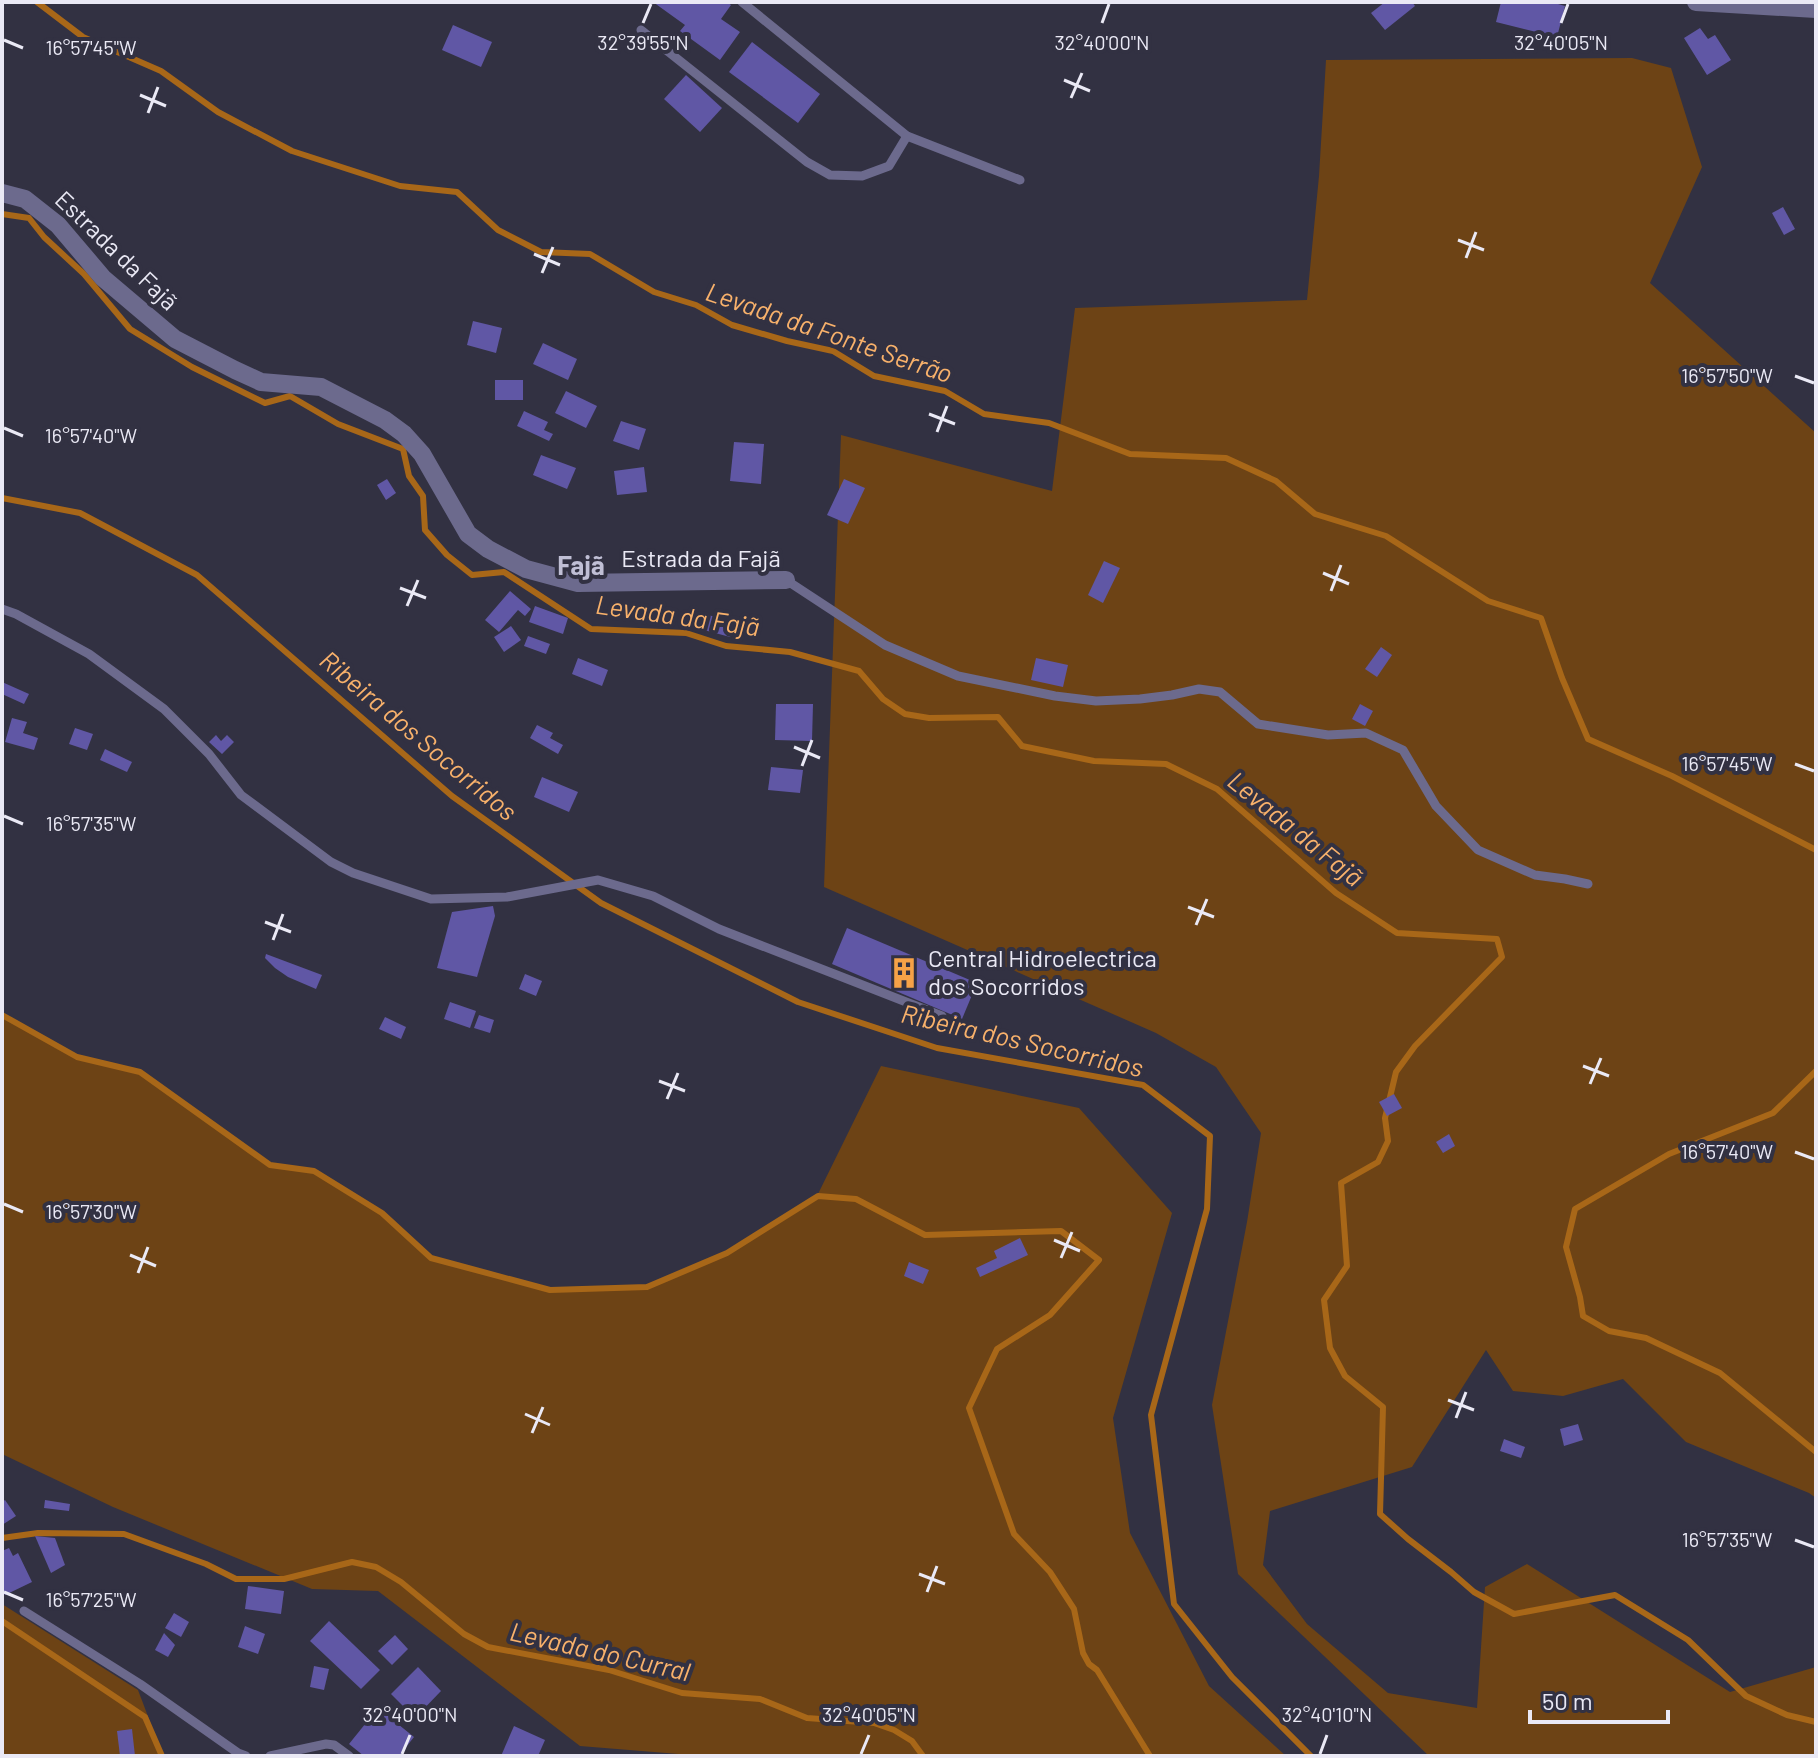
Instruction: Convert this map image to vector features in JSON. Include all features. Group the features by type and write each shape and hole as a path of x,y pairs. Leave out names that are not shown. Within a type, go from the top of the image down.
{"street":[{"path":"1696,2 1816,9"},
{"name":"Estrada da Fajã","path":"2,193 25,199 58,225 103,278 175,339 261,382 321,387 385,420 404,434 422,454 468,534 488,549 526,569 578,583 786,580"}],"lane":[{"path":"742,2 907,136 1020,180"},
{"path":"641,30 807,162 830,175 862,176 889,166 907,136"},
{"name":"Estrada da Fajã","path":"786,580 885,645 958,676 1096,701 1151,698 1199,689 1220,692 1258,724 1328,735 1366,733 1403,750 1436,806 1478,850 1535,875 1588,884"},
{"path":"2,609 89,654 164,709 209,754 241,795 331,862 353,873 431,899 507,897 598,880 653,896 719,929 942,1016"},
{"path":"24,1611 246,1756"},
{"path":"270,1756 326,1744 334,1745 349,1756"}],"shaded area":[{"path":"1632,58 1671,68 1702,167 1650,283 1816,433 1816,1498 1686,1442 1623,1379 1563,1396 1513,1391 1486,1350 1412,1467 1270,1511 1263,1565 1307,1624 1388,1693 1477,1708 1485,1587 1527,1564 1730,1692 1816,1667 1816,1756 1429,1756 1238,1574 1212,1405 1261,1133 1216,1067 1156,1033 824,887 841,435 1052,491 1075,308 1307,300 1326,60"},
{"path":"2,1013 77,1055 140,1071 271,1163 314,1170 383,1212 432,1257 551,1289 647,1286 727,1252 818,1194 881,1066 1079,1108 1172,1213 1113,1418 1130,1533 1209,1686 1286,1756 703,1756 580,1746 378,1591 312,1589 113,1507 2,1454"},
{"path":"2,1604 138,1690 163,1756 2,1756"}],"building":[{"path":"653,2 727,2 731,5 721,19 740,32 720,60 680,31 685,25"},
{"path":"1385,2 1412,2 1415,6 1385,30 1371,13"},
{"path":"1501,2 1558,2 1565,6 1557,37 1496,22"},
{"path":"453,25 492,42 481,67 442,50"},
{"path":"1700,28 1708,39 1715,35 1731,60 1707,75 1684,38"},
{"path":"752,42 820,94 798,123 729,72"},
{"path":"686,75 722,108 700,132 664,99"},
{"path":"1783,207 1795,229 1784,235 1772,213"},
{"path":"473,321 502,328 496,353 467,345"},
{"path":"543,343 577,359 568,380 533,364"},
{"path":"495,380 523,380 523,400 495,400"},
{"path":"566,391 597,406 586,428 555,413"},
{"path":"524,411 548,422 544,430 553,434 549,441 517,426"},
{"path":"621,421 646,429 639,450 613,441"},
{"path":"734,442 764,444 761,484 730,481"},
{"path":"541,455 576,468 567,489 533,475"},
{"path":"644,467 647,492 617,495 614,471"},
{"path":"387,479 396,493 386,500 377,485"},
{"path":"844,479 865,488 848,524 827,515"},
{"path":"1104,561 1120,568 1103,603 1088,595"},
{"path":"510,591 531,609 525,616 518,610 499,632 485,620"},
{"path":"535,606 568,618 563,634 529,622"},
{"path":"708,615 735,622 730,637 704,630"},
{"path":"511,626 521,640 504,652 494,637"},
{"path":"528,636 550,644 546,654 524,646"},
{"path":"1381,647 1392,655 1377,677 1365,669"},
{"path":"578,658 608,670 602,686 572,674"},
{"path":"1036,658 1068,665 1063,687 1031,680"},
{"path":"2,682 29,694 24,704 2,694"},
{"path":"776,704 813,704 812,741 775,740"},
{"path":"1360,704 1373,711 1365,726 1352,719"},
{"path":"12,718 27,722 23,733 38,738 34,750 5,742"},
{"path":"537,725 553,733 550,738 563,745 558,754 530,738"},
{"path":"75,728 93,734 87,750 69,744"},
{"path":"216,735 221,741 227,735 234,742 222,754 209,742"},
{"path":"105,749 132,762 127,772 100,760"},
{"path":"771,767 803,770 800,793 768,790"},
{"path":"542,777 578,792 569,812 534,797"},
{"path":"493,906 495,916 477,977 437,968 452,912"},
{"name":"Central Hidroelectrica dos Socorridos","path":"847,928 977,983 962,1019 832,964"},
{"path":"266,954 322,975 316,989 275,968 265,958"},
{"path":"525,974 542,981 536,996 519,989"},
{"path":"450,1002 476,1011 470,1028 444,1019"},
{"path":"479,1015 494,1020 490,1033 474,1028"},
{"path":"385,1017 406,1027 401,1039 379,1029"},
{"path":"1394,1094 1402,1108 1387,1116 1379,1102"},
{"path":"1449,1134 1455,1146 1443,1153 1436,1142"},
{"path":"1020,1238 1028,1255 980,1277 976,1268 997,1258 994,1251"},
{"path":"909,1262 929,1270 923,1284 904,1276"},
{"path":"1578,1424 1583,1440 1564,1446 1560,1429"},
{"path":"1504,1439 1525,1447 1521,1458 1500,1451"},
{"path":"5,1500 16,1516 2,1525 2,1502"},
{"path":"45,1500 70,1504 69,1511 44,1508"},
{"path":"35,1536 55,1538 65,1565 51,1573"},
{"path":"9,1548 13,1556 18,1553 32,1582 5,1595 2,1589 2,1551"},
{"path":"248,1586 284,1591 281,1614 245,1609"},
{"path":"174,1613 189,1622 181,1637 165,1628"},
{"path":"329,1621 380,1670 361,1689 310,1641"},
{"path":"245,1626 265,1634 258,1654 238,1647"},
{"path":"164,1633 175,1645 168,1657 155,1650"},
{"path":"395,1635 408,1649 392,1665 378,1651"},
{"path":"314,1666 329,1669 324,1690 310,1687"},
{"path":"418,1667 441,1691 415,1718 391,1694"},
{"path":"378,1708 414,1737 399,1756 364,1756 349,1744"},
{"path":"514,1726 545,1740 538,1756 501,1756"},
{"path":"132,1729 135,1756 120,1756 117,1731"}],"waterway":[{"name":"Levada da Fonte Serrão","path":"37,2 83,37 161,71 218,112 292,151 400,186 457,192 498,230 541,252 590,254 654,292 696,305 732,325 833,351 874,376 945,391 984,414 1049,423 1130,454 1226,458 1276,481 1315,514 1386,536 1488,601 1541,618 1588,739 1672,776 1816,850"},
{"name":"Levada da Fajã","path":"2,214 29,218 44,237 84,274 130,329 192,367 265,403 290,396 338,424 403,449 409,476 423,496 425,530 447,555 472,575 504,572 591,629 686,633 726,646 790,652 859,671 883,699 905,714 929,718 998,717 1022,746 1094,761 1166,764 1217,789 1336,893 1397,933 1497,939 1502,957 1415,1046 1396,1072 1385,1118 1388,1141 1378,1162 1341,1183 1347,1266 1324,1300 1330,1348 1345,1376 1383,1407 1380,1514 1474,1592 1514,1614 1615,1595 1688,1640 1746,1696 1787,1715 1816,1722"},
{"name":"Ribeira dos Socorridos","path":"2,498 80,513 197,575 452,796 601,903 798,1002 937,1048 1143,1085 1210,1136 1207,1209 1151,1415 1174,1604 1232,1677 1311,1756"},
{"path":"2,1015 77,1057 140,1072 270,1165 314,1171 382,1213 431,1258 550,1290 647,1287 727,1253 818,1196 856,1199 925,1235 1061,1231 1099,1260 1050,1315 997,1349 969,1408 1014,1534 1050,1572 1074,1609 1083,1653 1097,1670 1150,1756"},
{"name":"Levada da Fonte Serrão","path":"1816,1071 1773,1113 1669,1154 1575,1209 1566,1247 1583,1316 1609,1331 1646,1338 1720,1373 1816,1452"},
{"name":"Levada do Curral","path":"2,1538 38,1533 124,1534 206,1564 236,1579 284,1579 352,1562 376,1567 401,1582 464,1634 488,1647 609,1670 682,1693 760,1699 807,1718 874,1723 912,1741 923,1756"},
{"name":"Levada do Curral","path":"2,1621 145,1717 162,1756"}],"place":[{"name":"Central Hidroelectrica dos Socorridos","path":"904,973"}],"district":[{"name":"Fajã","path":"581,566"}]}
